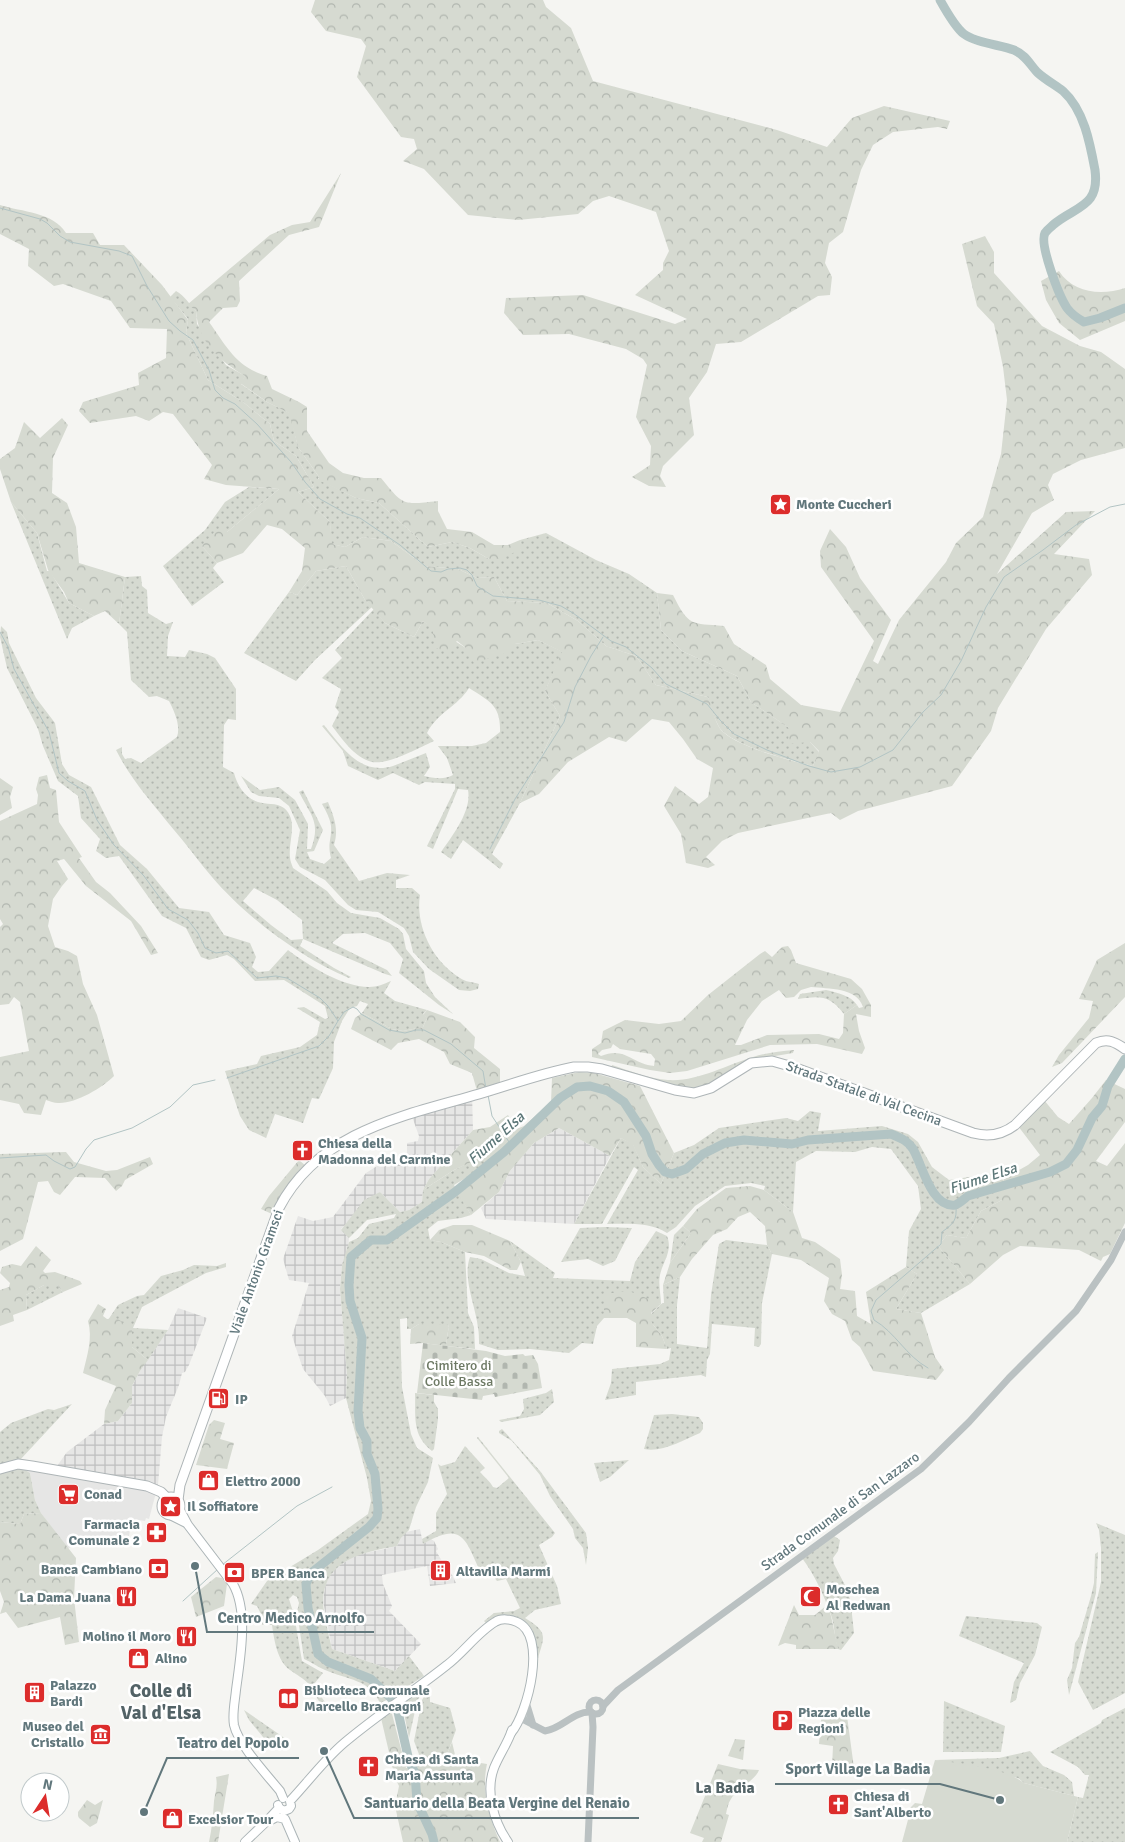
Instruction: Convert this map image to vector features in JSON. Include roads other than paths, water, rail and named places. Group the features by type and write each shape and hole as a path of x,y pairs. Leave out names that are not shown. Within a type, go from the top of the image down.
{"main road":[{"name":"Strada Statale di Val Cecina","path":"488,1091 566,1069 586,1067 612,1072 683,1092 696,1093 711,1088 748,1064 772,1061 968,1131 991,1135 1002,1133 1013,1126 1096,1043 1105,1041 1116,1043 1125,1049"},
{"name":"Viale Antonio Gramsci","path":"174,1500 274,1219 291,1189 320,1158 355,1134 382,1122 488,1091"},
{"path":"0,1469 20,1464 58,1470 147,1486 174,1500 188,1525 233,1584 239,1599 242,1633 234,1709 236,1732 251,1755 286,1800 295,1842"},
{"path":"174,1500 163,1502 162,1510 165,1514 188,1525"},
{"path":"172,1516 174,1515 174,1500"},
{"path":"286,1800 302,1788 337,1750 373,1719 460,1655 492,1624 500,1620 510,1620 521,1624 530,1638 532,1657 527,1695 514,1730 494,1766 491,1781 495,1818 508,1842"},
{"path":"245,1842 279,1808 284,1811 286,1800 290,1793 302,1788"},
{"path":"266,1822 276,1817 285,1819 295,1842"}],"street":[{"name":"Strada Comunale di San Lazzaro","path":"578,1714 593,1702 618,1690 921,1469 1076,1311 1111,1260 1125,1232"},
{"name":"Strada Comunale di San Lazzaro","path":"603,1706 618,1690"},
{"path":"527,1695 533,1725"},
{"path":"520,1715 533,1725 548,1731 578,1714 594,1713 601,1712 603,1706 601,1703 593,1702 590,1706 594,1713 588,1842"},
{"path":"514,1730 522,1724 533,1725"}],"waterway":[{"name":"Fiume Elsa","path":"940,0 954,23 964,34 975,40 1018,52 1025,57 1038,73 1063,91 1076,108 1088,138 1096,182 1090,199 1053,225 1045,233 1047,258 1067,308 1079,319 1084,322 1125,308"},
{"path":"0,208 40,219 70,242 119,251 132,256 147,286 169,321 193,340 209,370 215,390 223,398 235,404 257,424 291,462 320,499 347,514 360,518 400,545 431,571 441,572 460,568 467,570 472,575 477,586 493,596 539,600 561,606 611,641 626,647 652,668 666,684 707,704 734,734 767,750 831,772 860,767 893,750 923,712 941,695 961,661 986,607 1004,577 1076,525 1110,507 1125,504"},
{"path":"0,632 8,647 14,669 49,732 59,773 85,791 97,820 114,845 144,876 168,909 188,920 198,933 205,948 216,953 228,951 257,978 276,976 287,978 320,998 338,1021 344,1012 353,1007 361,1014 389,1030 405,1033 424,1030 451,1044 483,1071 486,1089"},
{"path":"490,849 515,799 564,722 575,687 603,637"},
{"path":"227,1078 319,1046 329,1036 338,1021"},
{"name":"Fiume Elsa","path":"434,1842 417,1802 415,1773 409,1761 396,1703 371,1679 328,1662 318,1654 308,1608 306,1584 311,1573 369,1527 377,1518 375,1474 367,1454 367,1441 360,1428 358,1411 362,1338 350,1301 351,1257 371,1240 387,1240 455,1192 504,1152 560,1098 577,1087 590,1086 608,1091 624,1102 646,1136 652,1154 665,1172 672,1174 686,1169 703,1154 725,1143 744,1140 792,1144 808,1140 891,1134 904,1140 911,1146 928,1184 940,1200 947,1204 955,1205 968,1196 1050,1172 1066,1164 1077,1150 1092,1118 1102,1106 1108,1086 1125,1059"},
{"path":"0,1158 46,1155 70,1169 75,1167 94,1140 132,1128 170,1107 193,1085 215,1080"},
{"path":"488,1095 492,1116 511,1145"},
{"path":"928,1368 913,1357 888,1331 874,1320 871,1311 876,1300 941,1244 942,1232 952,1224 955,1218 956,1205"},
{"path":"222,1565 297,1506 332,1487"},
{"path":"183,1601 218,1569"}],"place":[{"name":"Monte Cuccheri","path":"780,504"},
{"name":"Chiesa della Madonna del Carmine","path":"302,1151"},
{"name":"IP","path":"219,1399"},
{"name":"Elettro 2000","path":"209,1481"},
{"name":"Conad","path":"68,1494"},
{"name":"Il Soffiatore","path":"171,1506"},
{"name":"Farmacia Comunale 2","path":"156,1532"},
{"name":"Centro Medico Arnolfo","path":"195,1566"},
{"name":"Banca Cambiano","path":"158,1569"},
{"name":"Altavilla Marmi","path":"440,1571"},
{"name":"BPER Banca","path":"235,1573"},
{"name":"La Dama Juana","path":"127,1597"},
{"name":"Moschea Al Redwan","path":"810,1597"},
{"name":"Molino il Moro","path":"187,1636"},
{"name":"Alino","path":"139,1658"},
{"name":"Palazzo Bardi","path":"34,1693"},
{"name":"Biblioteca Comunale Marcello Braccagni","path":"288,1698"},
{"name":"Piazza delle Regioni","path":"782,1720"},
{"name":"Museo del Cristallo","path":"100,1734"},
{"name":"Santuario della Beata Vergine del Renaio","path":"324,1751"},
{"name":"Chiesa di Santa Maria Assunta","path":"369,1767"},
{"name":"Sport Village La Badia","path":"1000,1800"},
{"name":"Chiesa di Sant'Alberto","path":"838,1804"},
{"name":"Teatro del Popolo","path":"144,1812"},
{"name":"Excelsior Tour","path":"172,1819"}],"district":[{"name":"Colle di Val d'Elsa","path":"161,1701"},
{"name":"La Badia","path":"725,1787"}],"park label":[{"name":"Cimitero di Colle Bassa","path":"459,1374"}]}
